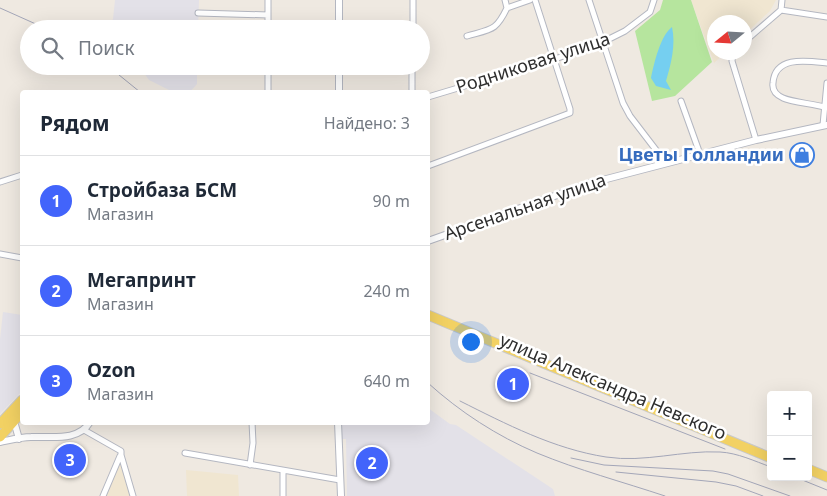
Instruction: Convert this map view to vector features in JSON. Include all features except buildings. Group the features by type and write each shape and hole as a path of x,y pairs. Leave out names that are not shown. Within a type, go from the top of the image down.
{"main road":[{"name":"улица Александра Невского","path":"430,311 767,451"},
{"path":"430,315 767,456"},
{"path":"0,424 20,402"},
{"path":"0,437 20,414"},
{"path":"812,471 827,477"},
{"path":"812,475 827,481"}],"street":[{"path":"268,0 268,20"},
{"path":"339,0 339,20"},
{"path":"413,0 413,20"},
{"path":"468,36 493,29 499,24 507,8 505,0"},
{"path":"507,8 530,0"},
{"path":"430,165 570,113 555,59 535,0"},
{"path":"589,0 623,103 630,116 666,163"},
{"name":"Родниковая улица","path":"430,96 555,59 603,42 625,31 650,12 654,0"},
{"path":"752,35 781,10 782,0"},
{"path":"781,10 827,17"},
{"path":"198,13 268,16"},
{"path":"732,60 756,140"},
{"path":"824,107 784,99 775,93 772,86 773,78 778,70 787,63 800,60 827,63"},
{"path":"268,75 268,90"},
{"path":"339,75 339,90"},
{"path":"412,75 412,90"},
{"path":"825,125 824,107 827,83"},
{"path":"681,101 700,154"},
{"name":"Арсенальная улица","path":"430,240 567,190 700,154 825,125"},
{"path":"0,182 20,176"},
{"path":"0,254 20,258"},
{"path":"14,421 19,440"},
{"path":"0,442 29,437 66,438 84,430 88,425"},
{"path":"250,465 253,443 252,425"},
{"path":"338,425 341,496"},
{"path":"84,430 121,451 133,496"},
{"path":"185,453 340,480"},
{"path":"103,496 121,455"},
{"path":"283,471 283,496"}],"shaded area":[{"path":"115,0 199,0 198,20 113,19"},
{"path":"691,0 776,0 770,11 752,28 752,15 707,15 707,44"},
{"path":"145,75 197,75 197,84 192,90 169,90 149,80"},
{"path":"3,312 20,315 20,393 0,414 0,339"},
{"path":"430,409 553,489 555,496 347,496 346,439 342,439 341,425 430,425"},
{"path":"123,464 132,496 105,496 118,466"},
{"path":"186,470 238,475 239,496 187,496"}],"green space":[{"path":"663,0 691,0 707,47 707,60 711,60 712,62 675,96 652,101 635,31 660,10"}],"water":[{"path":"672,27 673,48 666,81 671,90 656,86 651,78 661,43"}],"railway":[{"path":"0,8 27,20"},
{"path":"119,75 138,90"},
{"path":"530,373 725,449"},
{"path":"430,385 480,423 522,446 568,465 665,496"},
{"path":"460,401 549,442 606,457 649,458 720,452 740,456 767,466"},
{"path":"571,458 604,465 713,471 728,474 790,496"},
{"path":"616,472 716,482 736,486 763,496"},
{"path":"805,481 827,490"}],"place":[{"name":"Цветы Голландии","path":"802,155"},
{"name":"Стройбаза БСМ","path":"513,384"},
{"name":"Ozon","path":"70,460"},
{"name":"Мегапринт","path":"372,463"}]}
